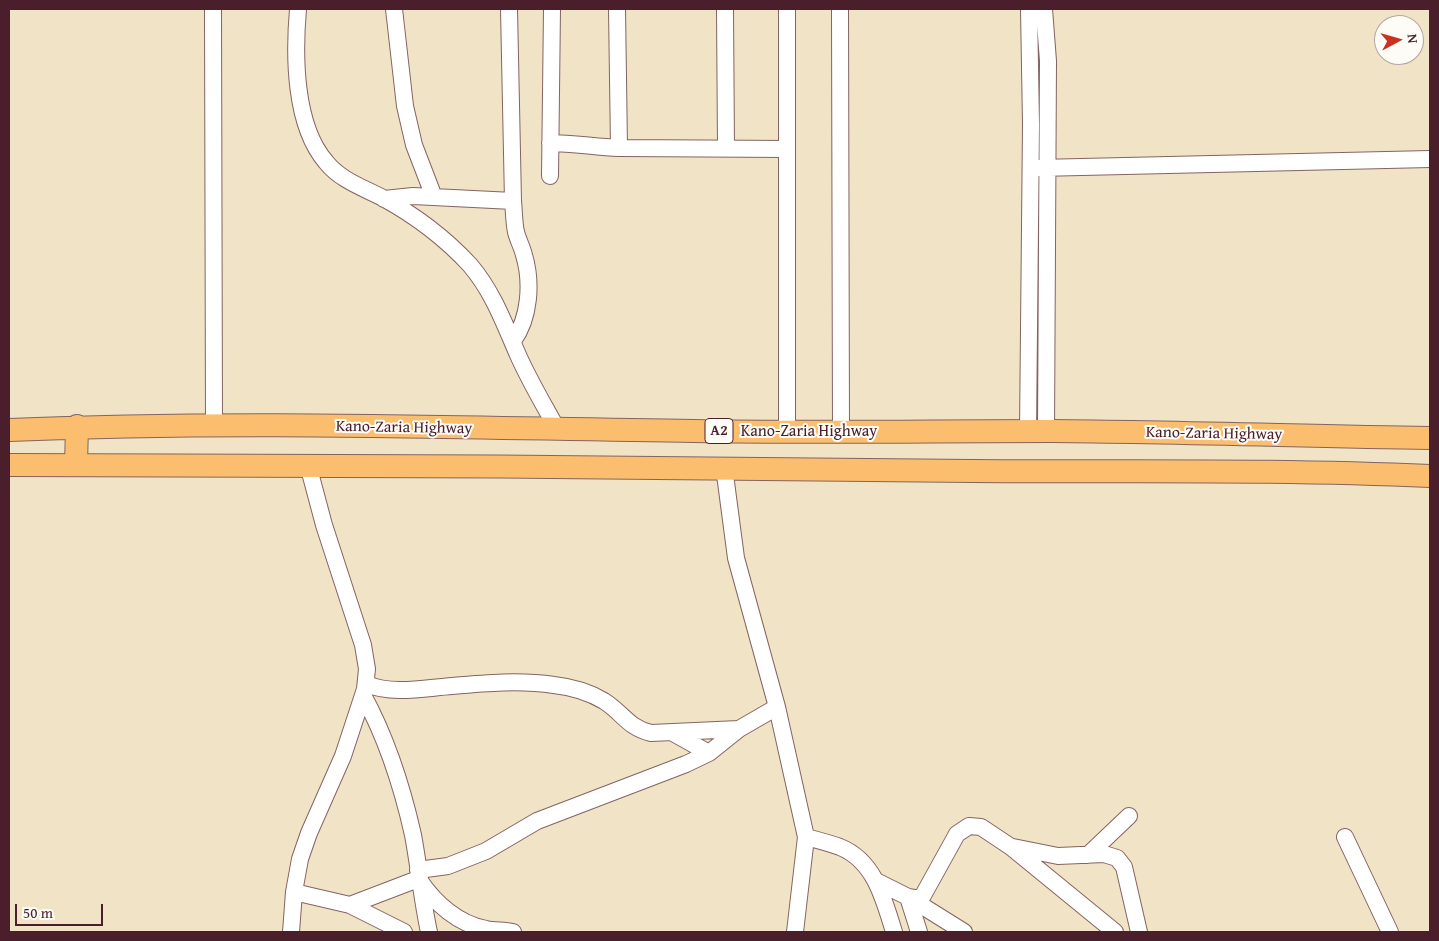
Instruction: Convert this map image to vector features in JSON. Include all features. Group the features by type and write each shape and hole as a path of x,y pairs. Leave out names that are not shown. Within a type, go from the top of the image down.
{"highway":[{"name":"Kano-Zaria Highway","path":"9,430 77,426 214,424 291,427 841,432 1037,431 1430,438"},
{"path":"76,465 77,426"},
{"name":"A2","path":"9,465 724,467 976,471 1325,471 1430,476"}],"street":[{"path":"213,9 214,424"},
{"path":"298,9 296,61 303,116 312,140 326,163 356,185 384,199 445,238 465,260 496,302 513,341 557,429"},
{"path":"394,9 405,106 414,145 434,197"},
{"path":"509,9 513,201 516,231 528,277 527,307 523,324 513,341"},
{"path":"550,176 552,9"},
{"path":"617,9 618,148"},
{"path":"725,9 726,148"},
{"path":"787,9 787,431"},
{"path":"840,9 841,432"},
{"path":"1029,9 1039,168 1037,431"},
{"path":"1039,168 1048,62 1044,9"},
{"path":"550,143 618,148 787,149"},
{"path":"1039,168 1430,159"},
{"path":"384,199 413,196 513,201"},
{"path":"291,932 294,892 300,859 309,832 343,756 364,690 367,669 363,645 324,525 308,465"},
{"path":"724,467 736,558 777,707 806,837 795,932"},
{"path":"364,690 415,690 493,683 534,682 579,689 605,702 638,730 651,733 739,729"},
{"path":"364,690 399,782 412,834 429,932"},
{"path":"350,905 418,874 448,866 486,851 537,821 646,781 710,753 739,729 777,707"},
{"path":"673,733 710,753"},
{"path":"1088,855 1129,816"},
{"path":"908,897 921,899 957,834 969,826 981,827 1011,847 1115,932"},
{"path":"806,837 841,847 864,864 878,882 894,932"},
{"path":"1345,837 1390,932"},
{"path":"1011,847 1058,856 1104,854 1121,862 1139,932"},
{"path":"418,874 427,892 441,906 464,922 485,929 513,932"},
{"path":"878,882 908,897 964,932"},
{"path":"294,892 350,905 404,932"},
{"path":"908,897 919,932"}]}
